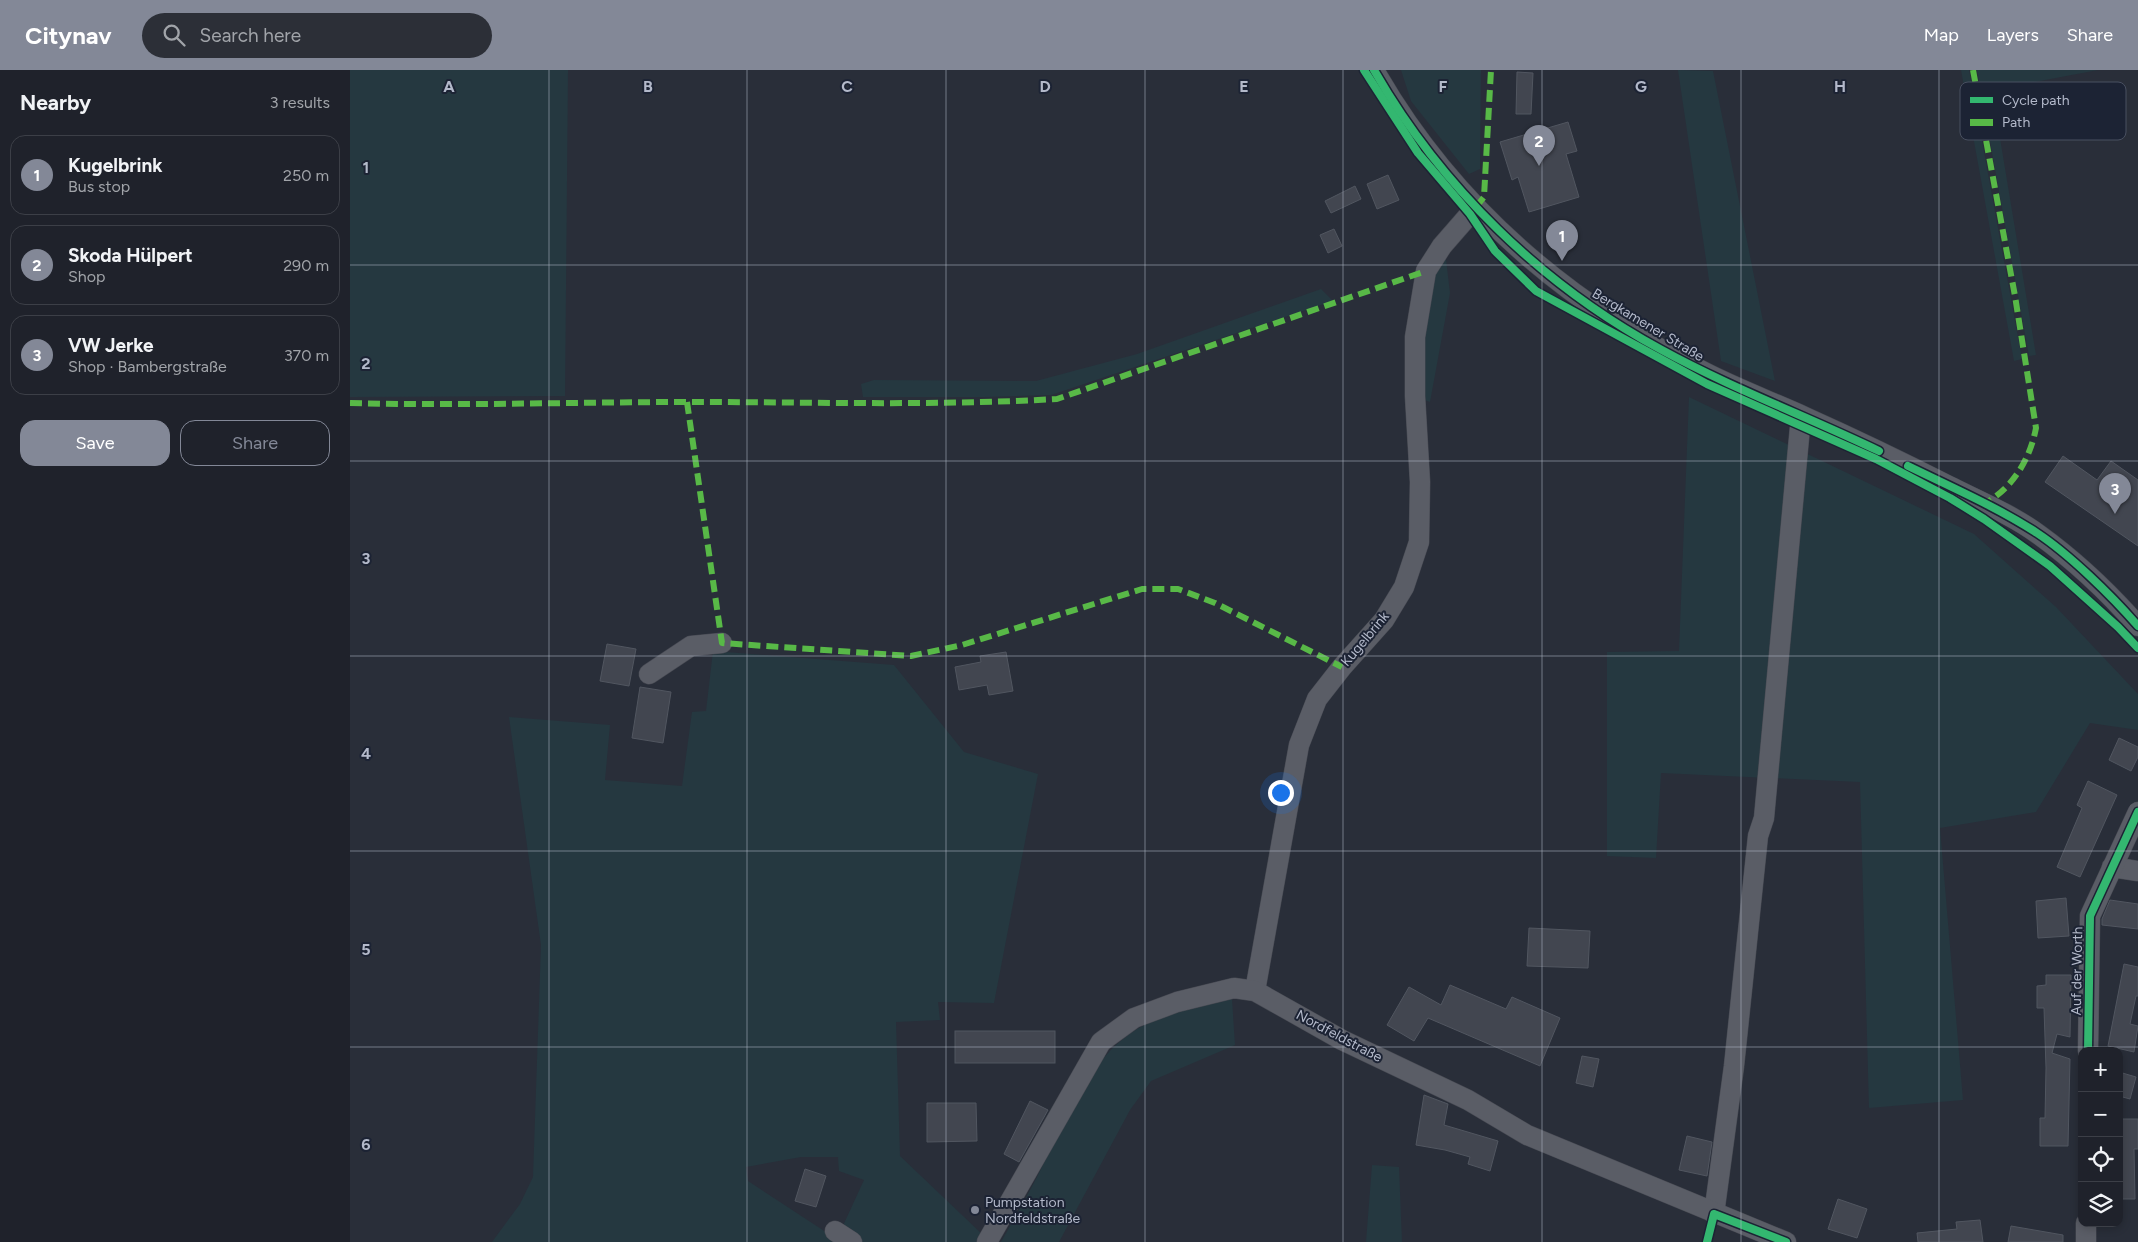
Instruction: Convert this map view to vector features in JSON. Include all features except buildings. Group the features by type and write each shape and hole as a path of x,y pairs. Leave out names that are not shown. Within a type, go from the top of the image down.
{"street":[{"name":"Bergkamener Straße","path":"1374,70 1424,146 1476,207 1546,273 1616,323 1706,373 1802,416 1984,504 2037,534 2086,574 2138,626"},
{"name":"Kugelbrink","path":"1255,991 1299,745 1318,699 1342,667 1384,620 1399,595 1419,542 1420,482 1415,396 1415,337 1426,271 1442,246 1476,207"},
{"path":"1714,1214 1734,1066 1758,836 1764,818 1802,416"},
{"path":"649,674 691,646 722,643"},
{"name":"Auf der Worth","path":"2088,1047 2090,916 2138,812"},
{"path":"2112,867 2138,871"},
{"name":"Nordfeldstraße","path":"987,1242 1101,1042 1134,1018 1176,1002 1234,988 1255,991 1342,1040 1468,1100 1527,1135 1714,1214 1786,1242"},
{"path":"2086,1227 2086,1242"}],"shaded area":[{"path":"350,70 568,70 565,396 350,397"},
{"path":"1401,70 1481,70 1480,169 1469,174 1411,101"},
{"path":"1678,70 1713,71 1775,381 1721,361"},
{"path":"1961,70 1969,70 1971,82 1963,82"},
{"path":"1977,70 2098,70 2034,82 1979,82"},
{"path":"1974,140 1982,140 2022,359 2014,361"},
{"path":"1990,140 2000,140 2036,355 2029,356"},
{"path":"1446,259 1450,293 1430,402 1422,399 1422,345 1425,307 1436,273"},
{"path":"1321,289 1333,301 1051,395 863,397 861,384 874,380 1036,381 1137,354"},
{"path":"1689,397 1974,534 2056,607 2138,694 2138,730 2090,723 2036,812 1940,828 1963,1100 1869,1108 1860,782 1661,773 1656,858 1607,856 1607,652 1679,651"},
{"path":"713,651 894,665 964,752 1038,774 994,1003 938,1002 940,1020 896,1022 900,1156 984,1236 979,1242 861,1242 841,1230 864,1180 839,1171 838,1157 801,1157 746,1167 748,1181 841,1242 492,1242 520,1204 533,1177 541,945 509,717 610,725 605,780 682,786 692,712 706,711"},
{"path":"1232,999 1235,1045 1151,1081 1130,1110 1059,1242 1001,1242 1036,1179 1078,1096 1090,1076 1119,1042 1137,1029 1159,1018 1183,1010"},
{"path":"1372,1165 1399,1167 1402,1242 1366,1242"}],"marked path":[{"path":"1476,207 1484,197 1491,70"},
{"path":"1973,70 1975,82"},
{"path":"1984,504 2004,490 2019,472 2029,451 2036,428 2015,296 1986,140"},
{"path":"350,403 919,403 1057,399 1426,271"},
{"path":"687,402 722,643 911,656 962,645 1142,589 1178,589 1215,603 1342,667"}],"cycle path":[{"path":"1364,70 1418,153 1470,214 1495,251 1536,291 1707,384 1876,459 1950,498 1984,519 2050,566 2118,627 2138,648"},
{"path":"1374,70 1430,154 1463,193 1535,263 1575,295 1617,323 1687,363 1879,451"},
{"path":"1908,466 1990,506 2037,533 2063,552 2090,576 2138,626"},
{"path":"2088,1047 2090,916 2138,812"},
{"path":"1707,1242 1714,1214 1786,1242"}],"place":[{"name":"Skoda Hülpert","path":"1539,166"},
{"name":"Kugelbrink","path":"1562,261"},
{"name":"VW Jerke","path":"2115,514"},
{"name":"Pumpstation Nordfeldstraße","path":"975,1210"}]}
